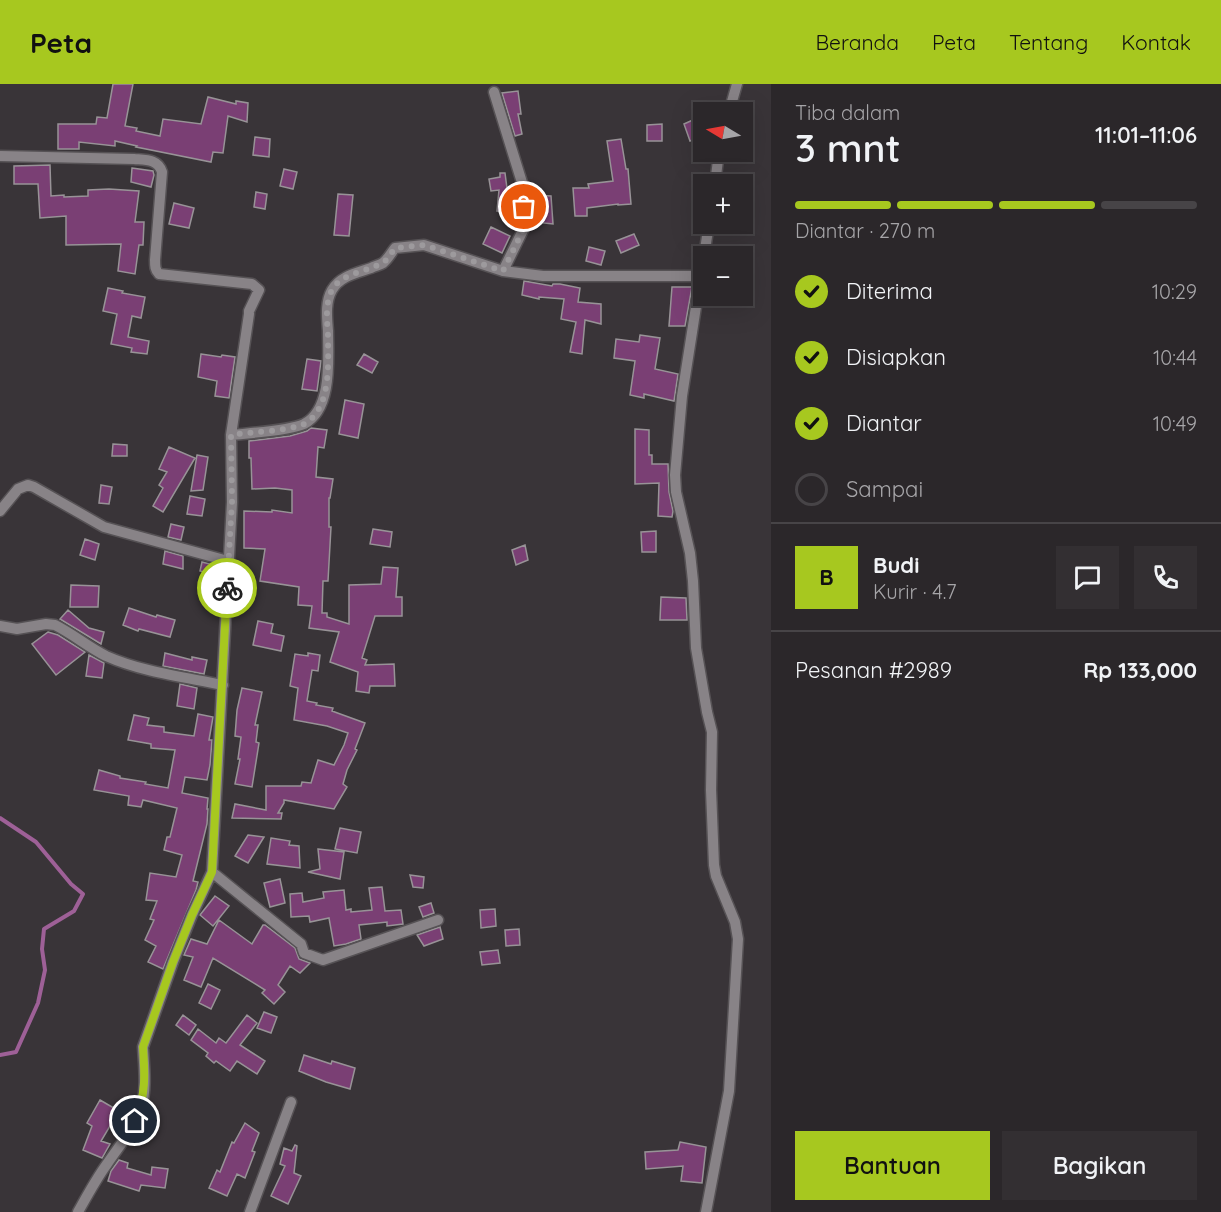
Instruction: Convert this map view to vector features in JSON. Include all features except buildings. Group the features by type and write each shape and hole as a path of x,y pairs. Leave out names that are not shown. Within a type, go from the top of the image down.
{"street":[{"path":"732,102 737,84"},
{"path":"494,92 524,189 525,226 503,271"},
{"path":"0,156 134,159 151,160 157,163 162,172 155,260 157,272 252,284 259,290 249,311 231,435 232,502 212,872 173,962 145,1040 143,1047 144,1092 141,1107 130,1129 105,1165 78,1212"},
{"path":"231,435 294,428 314,417 326,390 327,309 332,290 344,278 383,264 395,248 424,245 503,271 543,276 693,276"},
{"path":"696,306 681,406 675,475 676,492 690,553 696,648 712,732 711,790 714,865 716,876 735,922 738,939 729,1091 706,1212"},
{"path":"0,510 18,489 28,485 104,527 228,561"},
{"path":"0,626 17,628 55,625 106,655 126,663 223,685"},
{"path":"212,872 301,944 304,953 323,960 438,920"},
{"path":"250,1212 291,1102"}],"waterway":[{"path":"0,818 36,842 71,884 83,894 74,911 44,929 42,949 45,970 38,1003 16,1052 0,1055"}],"way so far":[{"path":"227,588 232,502 231,435 294,428 314,417 326,390 327,309 332,290 337,283 344,278 383,264 395,248 424,245 503,271 525,226 524,207"}],"route":[{"path":"135,1121 144,1092 143,1047 145,1040 173,962 212,872 227,588"}]}
